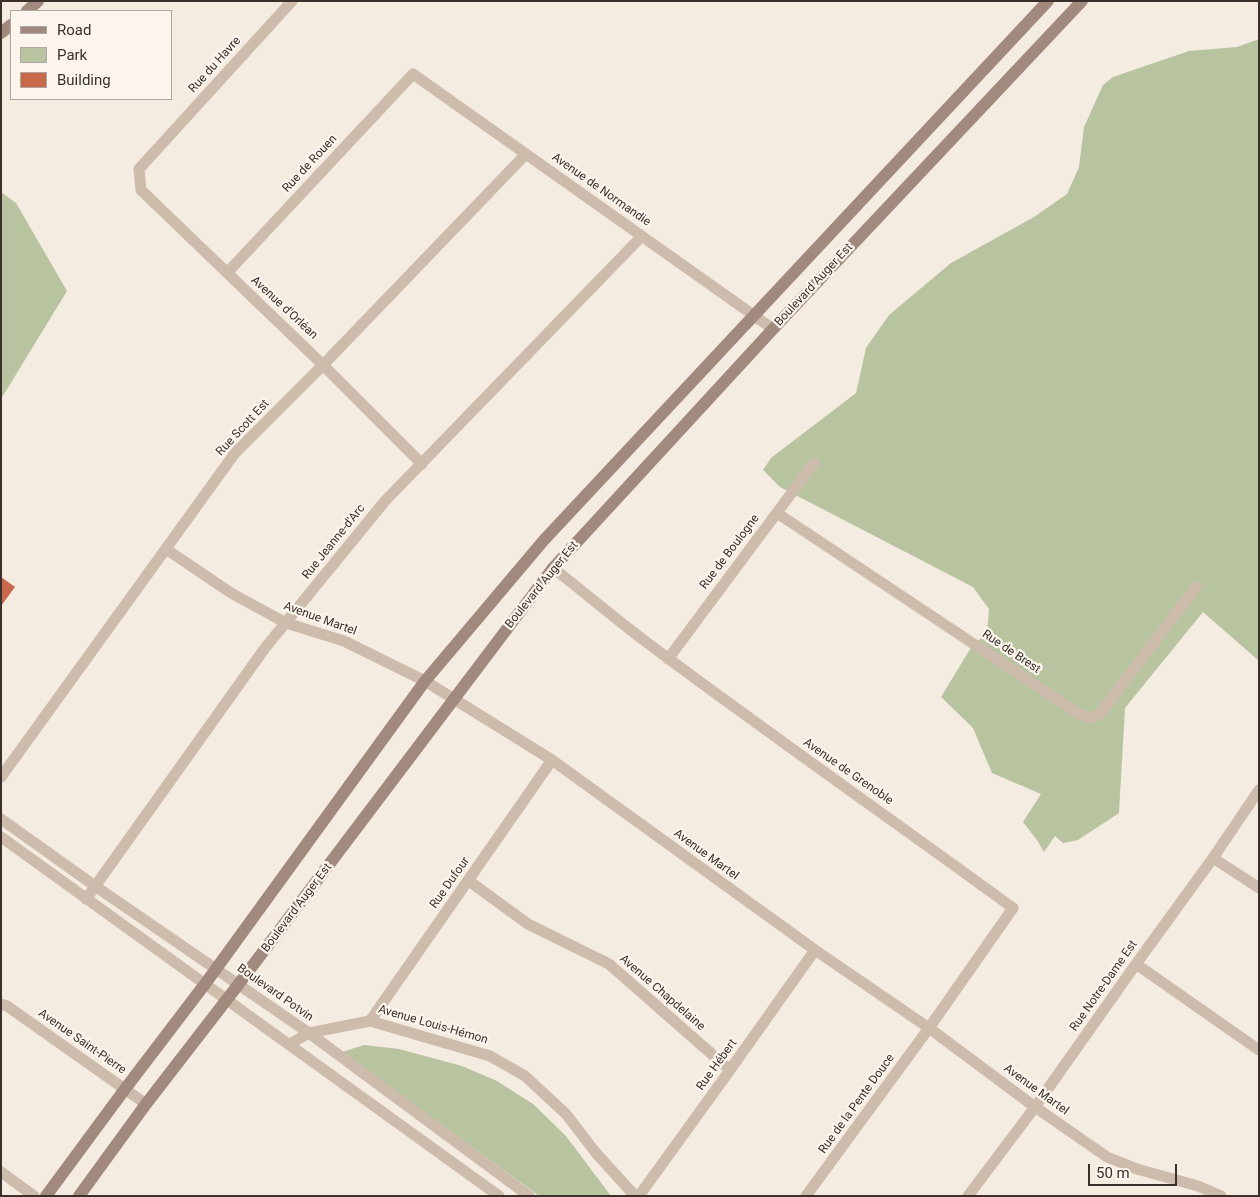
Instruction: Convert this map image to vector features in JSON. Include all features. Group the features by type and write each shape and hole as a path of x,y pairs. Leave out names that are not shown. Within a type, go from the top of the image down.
{"main road":[{"path":"27,10 38,1"},
{"name":"Boulevard Auger Est","path":"46,1196 205,984 426,681 544,540 1048,1"},
{"name":"Boulevard Auger Est","path":"79,1196 146,1104 553,568 773,329 1082,1"}],"street":[{"name":"Rue du Havre","path":"139,169 292,1"},
{"name":"Avenue de Normandie","path":"413,74 773,329"},
{"name":"Rue de Rouen","path":"227,273 413,74"},
{"name":"Rue Scott Est","path":"1,777 235,453 324,365 526,154"},
{"name":"Avenue d'Orléan","path":"139,169 141,190 324,365 422,464"},
{"name":"Rue Jeanne-d'Arc","path":"86,899 265,648 385,501 642,236"},
{"name":"Rue de Boulogne","path":"668,659 814,463"},
{"name":"Rue de Brest","path":"777,513 1076,712 1090,718 1099,715 1196,587"},
{"name":"Avenue Martel","path":"166,549 231,593 286,623 344,642 426,681 552,760 815,950 929,1028 1035,1107 1107,1157 1137,1169 1198,1186 1221,1196"},
{"name":"Avenue de Grenoble","path":"553,568 668,659 1013,908 929,1028"},
{"name":"Rue Dufour","path":"370,1021 552,760"},
{"name":"Rue Notre-Dame Est","path":"968,1196 1035,1107 1213,858 1259,790"},
{"name":"Boulevard Potvin","path":"1,818 95,886 309,1033 529,1196"},
{"path":"1,837 499,1196"},
{"path":"1213,858 1259,888"},
{"name":"Avenue Chapdelaine","path":"469,881 528,924 609,964 730,1070"},
{"name":"Rue Hébert","path":"639,1196 815,950"},
{"path":"1136,964 1259,1050"},
{"name":"Avenue Saint-Pierre","path":"1,1004 7,1006 146,1104"},
{"name":"Avenue Louis-Hémon","path":"290,1044 309,1033 370,1021 490,1056 525,1076 566,1114 596,1153 634,1196"},
{"name":"Rue de la Pente Douce","path":"806,1196 929,1028"},
{"path":"467,1173 478,1159"},
{"path":"1,1172 34,1196"}],"green space":[{"path":"1259,39 1259,661 1203,612 1125,708 1119,813 1078,840 1063,843 1055,836 1044,852 1023,822 1041,794 992,773 973,728 941,697 972,646 987,633 989,609 973,587 780,487 763,470 771,458 856,393 866,348 889,315 951,263 1034,217 1067,194 1079,167 1084,127 1103,85 1113,77 1189,51 1237,47"},
{"path":"1,192 16,203 67,291 1,399"},
{"path":"364,1045 399,1049 462,1066 497,1081 533,1104 566,1136 611,1196 539,1196 342,1052"}],"building":[{"path":"1,577 15,587 1,606"}]}
